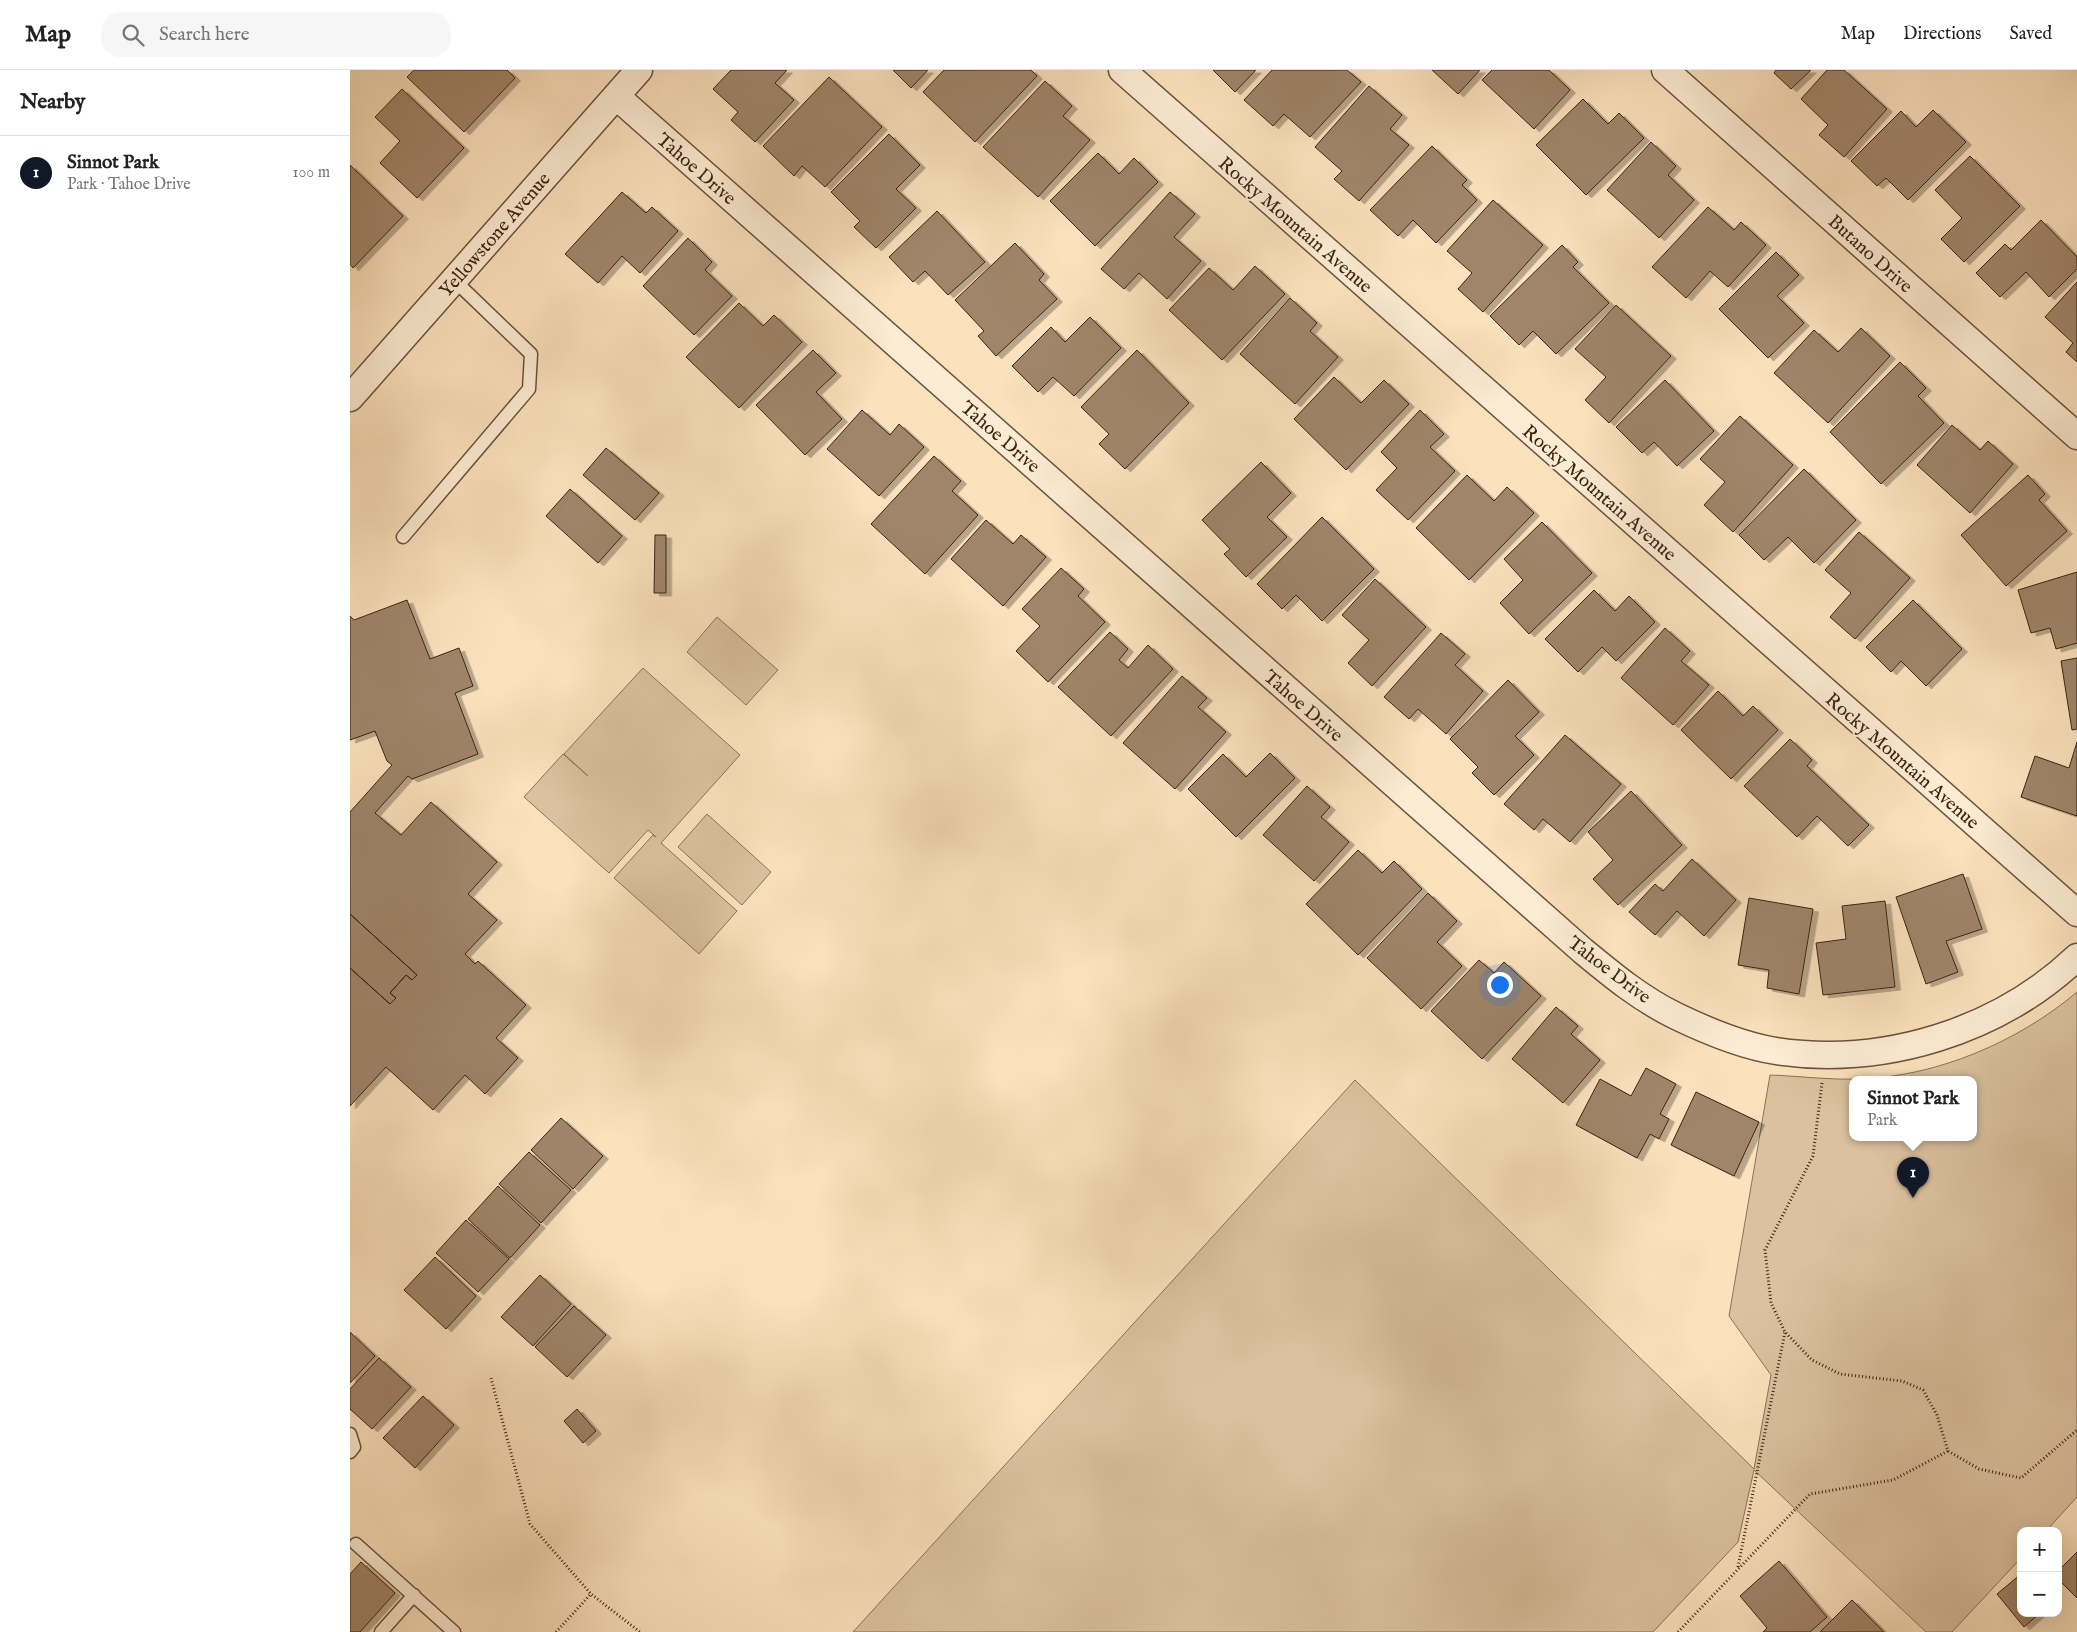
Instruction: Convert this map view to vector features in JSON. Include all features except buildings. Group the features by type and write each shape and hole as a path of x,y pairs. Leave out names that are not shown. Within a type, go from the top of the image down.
{"street":[{"name":"Yellowstone Avenue","path":"350,398 639,70"},
{"name":"Rocky Mountain Avenue","path":"1122,70 2077,914"},
{"name":"Butano Drive","path":"1665,70 2077,436"},
{"name":"Tahoe Drive","path":"616,96 1582,951 1628,988 1675,1015 1724,1036 1774,1051 1825,1055 1894,1050 1948,1035 1994,1016 2028,998 2056,977 2077,957"}],"lane":[{"path":"403,537 529,389 531,354 454,280"},
{"path":"350,1434 354,1447 350,1452"},
{"path":"352,1544 414,1595 454,1632"},
{"path":"381,1632 414,1595"}],"path":[{"path":"1825,1055 1813,1156 1765,1250 1771,1303 1785,1332 1812,1360 1840,1374 1902,1381 1923,1390 1937,1415 1948,1451 1979,1469 2021,1478 2077,1430"},
{"path":"1738,1568 1785,1332"},
{"path":"491,1378 530,1524 591,1594 640,1632"},
{"path":"1678,1632 1810,1494 1893,1480 1948,1451"},
{"path":"556,1632 591,1594"}],"shaded area":[{"path":"717,617 778,670 746,705 687,652"},
{"path":"643,668 740,755 661,843 737,911 699,954 614,878 653,835 656,837 648,830 609,873 524,797 563,754 588,776 564,754"},
{"path":"707,814 771,872 742,905 678,847"},
{"path":"2077,992 2077,1497 2050,1527 2017,1527 2017,1562 1952,1632 1926,1632 1754,1470 1738,1542 1653,1632 853,1632 1355,1080 1754,1469 1771,1375 1729,1316 1770,1075 1849,1079 1849,1141 1977,1141 1977,1076 1893,1076 1946,1064 1975,1054 2002,1041 2054,1010"}],"place":[{"name":"Sinnot Park","path":"1913,1198"}]}
